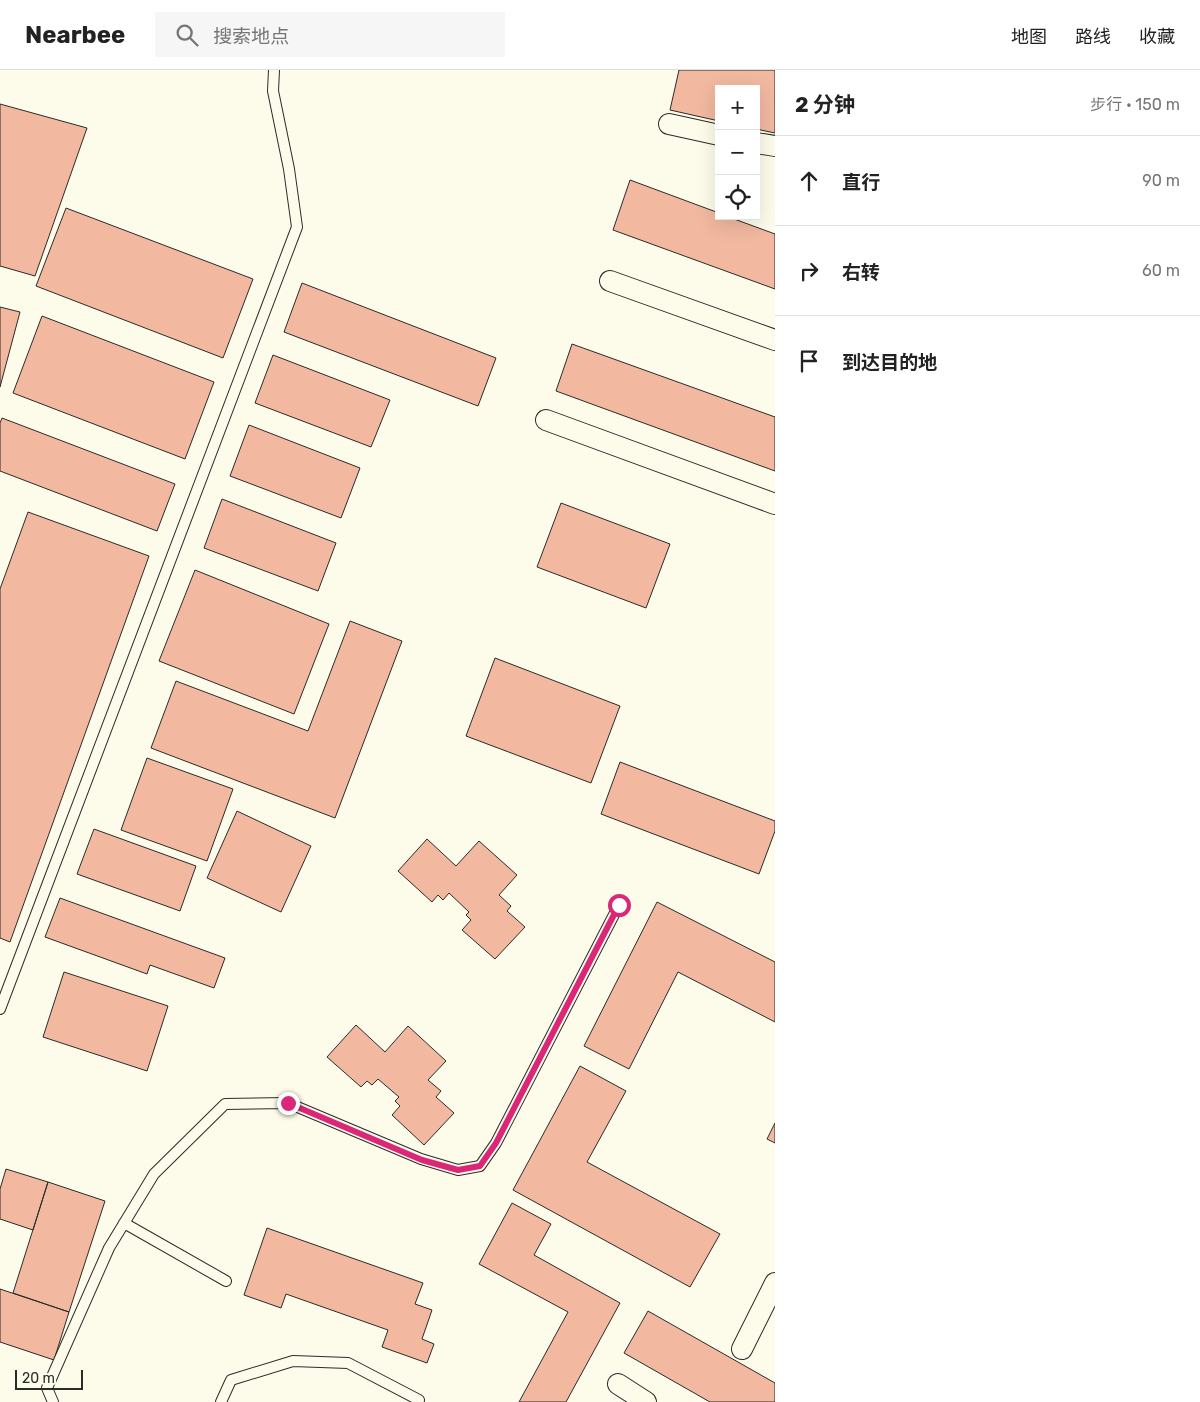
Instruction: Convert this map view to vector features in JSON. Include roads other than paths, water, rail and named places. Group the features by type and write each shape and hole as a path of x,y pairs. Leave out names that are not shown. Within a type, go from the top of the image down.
{"street":[{"path":"669,124 715,134"},
{"path":"760,143 775,146"},
{"path":"610,281 775,340"},
{"path":"546,420 775,504"},
{"path":"742,1349 775,1283"},
{"path":"618,1384 646,1402"}],"lane":[{"path":"0,1009 297,226 290,169 273,91 274,70"},
{"path":"52,1402 47,1388 109,1248 154,1174 225,1104 288,1103 422,1160 458,1170 480,1166 496,1143 619,905"},
{"path":"124,1223 226,1282"},
{"path":"221,1402 231,1380 293,1361 348,1363 419,1400"}]}
